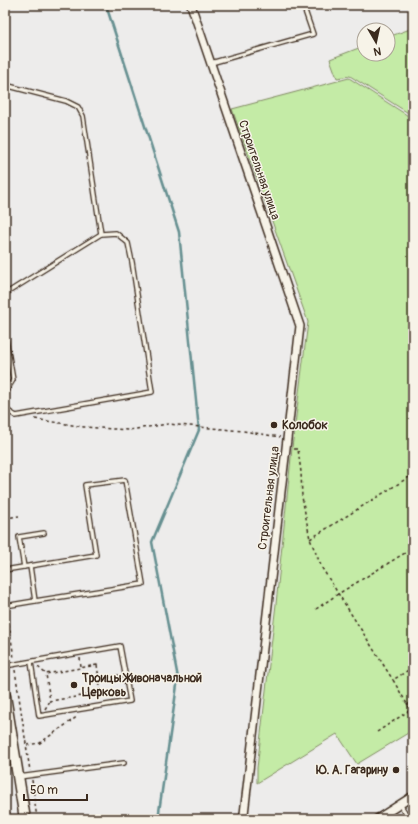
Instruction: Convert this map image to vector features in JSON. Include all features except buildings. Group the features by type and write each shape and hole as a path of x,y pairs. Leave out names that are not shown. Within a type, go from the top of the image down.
{"street":[{"name":"Строительная улица","path":"191,5 300,326 244,814 246,819"},
{"path":"5,696 10,756 18,778 25,819"},
{"path":"377,819 413,796"}],"lane":[{"path":"211,63 313,34 303,5"},
{"path":"5,85 66,100 78,107 83,116 101,234"},
{"path":"5,294 101,234 116,233 128,243 152,392 16,416 5,409"},
{"path":"5,333 13,380 5,393"},
{"path":"5,570 96,555 85,485 125,480 143,584 5,606"},
{"path":"24,567 20,537 44,533"},
{"path":"30,566 35,601"},
{"path":"5,666 120,646 130,701 39,716 31,662"},
{"path":"18,778 124,763"},
{"path":"400,804 409,819"}],"path":[{"path":"31,418 84,427 129,430 168,424 184,425 287,438"},
{"path":"286,448 298,449 302,497 310,538 322,568 413,714"},
{"path":"310,538 410,477 413,483"},
{"path":"5,518 19,516"},
{"path":"316,609 413,548"},
{"path":"5,606 15,664 37,819"},
{"path":"79,653 81,668"},
{"path":"96,665 102,693 50,701 46,674 81,668 96,665"},
{"path":"392,680 413,667"},
{"path":"99,679 125,674"},
{"path":"407,705 413,701"},
{"path":"26,745 40,743 89,708"},
{"path":"377,732 410,710"}],"green space":[{"path":"413,28 413,116 350,76 337,78 330,59 356,49 356,62 396,62 396,34"},
{"path":"349,78 413,119 413,730 357,764 337,734 257,783 257,768 292,448 308,322 232,109"}],"waterway":[{"path":"106,5 179,232 199,430 152,542 178,678 158,819"}],"place":[{"name":"Колобок","path":"274,425"},
{"name":"Троицы Живоначальной Церковь","path":"74,685"},
{"name":"Ю. А. Гагарину","path":"396,770"}]}
